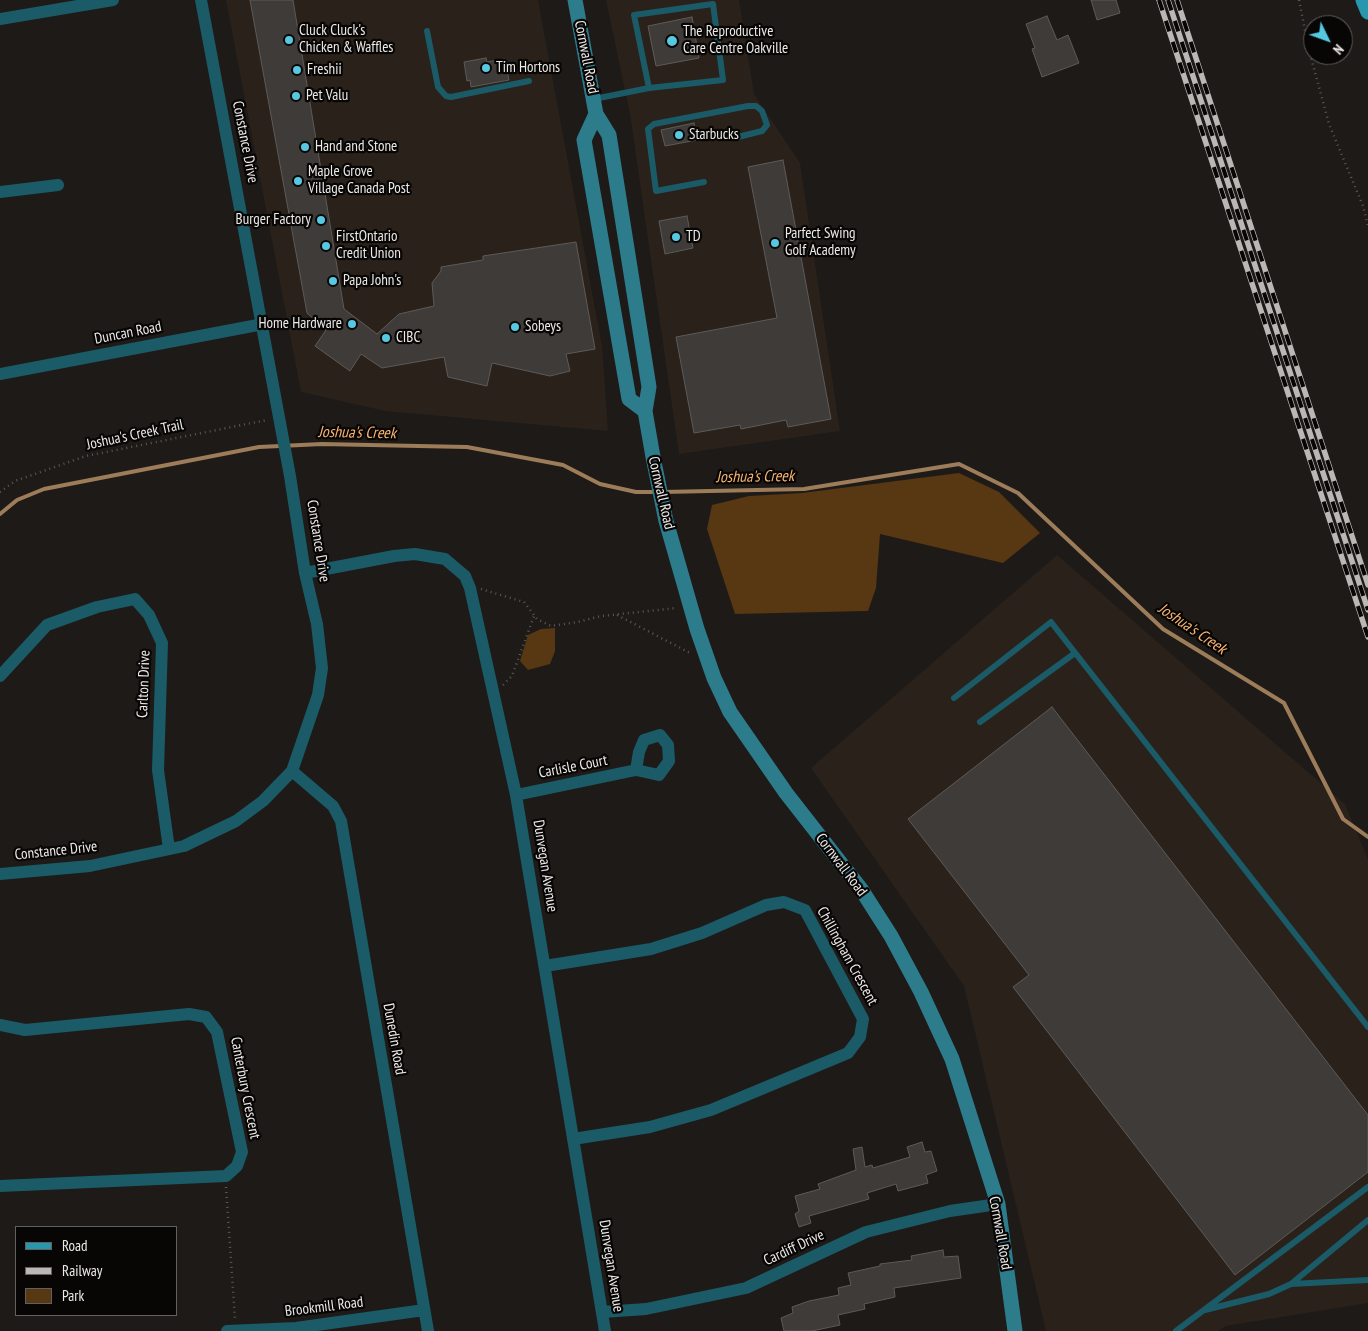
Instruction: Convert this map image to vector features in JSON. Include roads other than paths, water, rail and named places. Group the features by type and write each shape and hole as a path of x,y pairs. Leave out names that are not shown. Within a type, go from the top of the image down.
{"main road":[{"name":"Cornwall Road","path":"575,0 596,114 609,135 649,386 645,410 653,457 666,521 690,606 708,660 730,712 786,793 860,889 904,960 952,1059 998,1204 1015,1331"},
{"path":"1363,0 1368,12"},
{"name":"Cornwall Road","path":"596,114 584,140 629,399 645,410"}],"street":[{"path":"0,19 113,0"},
{"name":"Constance Drive","path":"0,874 90,866 184,846 236,821 264,801 292,771 318,695 322,668 317,624 305,573 263,324 201,0"},
{"path":"0,192 58,185"},
{"name":"Duncan Road","path":"0,374 263,324"},
{"name":"Dunvegan Avenue","path":"305,573 394,556 415,554 445,560 456,566 465,576 470,588 516,794 605,1331"},
{"name":"Carlton Drive","path":"0,676 47,625 97,607 135,600 149,615 162,643 158,770 168,849"},
{"name":"Carlisle Court","path":"516,794 636,770"},
{"name":"Dunedin Road","path":"292,771 333,806 341,821 428,1331"},
{"name":"Chillingham Crescent","path":"545,966 651,949 702,933 766,905 784,902 805,910 863,1019 860,1037 848,1053 720,1106 650,1127 573,1139"},
{"name":"Canterbury Crescent","path":"0,1025 25,1030 189,1014 206,1017 217,1032 242,1152 236,1166 226,1176 0,1186"},
{"name":"Cardiff Drive","path":"603,1312 646,1310 746,1288 866,1232 950,1211 998,1204"},
{"name":"Brookmill Road","path":"227,1331 296,1328 424,1310"}],"lane":[{"path":"594,99 649,88 723,80 713,4 634,15 649,88"},
{"path":"427,31 438,87 446,96 451,97 529,81"},
{"path":"704,182 656,191 648,129 654,124 748,106 756,106 762,111 767,125 762,132 734,138"},
{"path":"954,698 1052,622 1368,1028"},
{"path":"980,722 1075,653"},
{"path":"1176,1331 1368,1187"},
{"path":"1202,1311 1269,1294 1291,1284 1368,1220"},
{"path":"1291,1284 1368,1280"}],"waterway":[{"name":"Joshua's Creek","path":"0,514 17,500 44,489 259,447 322,444 467,447 563,465 600,484 636,492 656,492"},
{"name":"Joshua's Creek","path":"663,492 804,489 959,464 1018,493 1163,629 1284,703 1343,819 1368,837"}],"railway":[{"path":"1159,0 1368,637"},
{"path":"1168,0 1368,610"},
{"path":"1177,0 1368,585"}],"place":[{"name":"Cluck Cluck's Chicken & Waffles","path":"289,40"},
{"name":"The Reproductive Care Centre Oakville","path":"672,41"},
{"name":"Tim Hortons","path":"486,68"},
{"name":"Freshii","path":"297,70"},
{"name":"Pet Valu","path":"296,96"},
{"name":"Starbucks","path":"679,135"},
{"name":"Hand and Stone","path":"305,147"},
{"name":"Maple Grove Village Canada Post","path":"298,181"},
{"name":"Burger Factory","path":"321,220"},
{"name":"TD","path":"676,237"},
{"name":"Parfect Swing Golf Academy","path":"775,243"},
{"name":"FirstOntario Credit Union","path":"326,246"},
{"name":"Papa John's","path":"333,281"},
{"name":"Home Hardware","path":"352,324"},
{"name":"Sobeys","path":"515,327"},
{"name":"CIBC","path":"386,338"}]}
